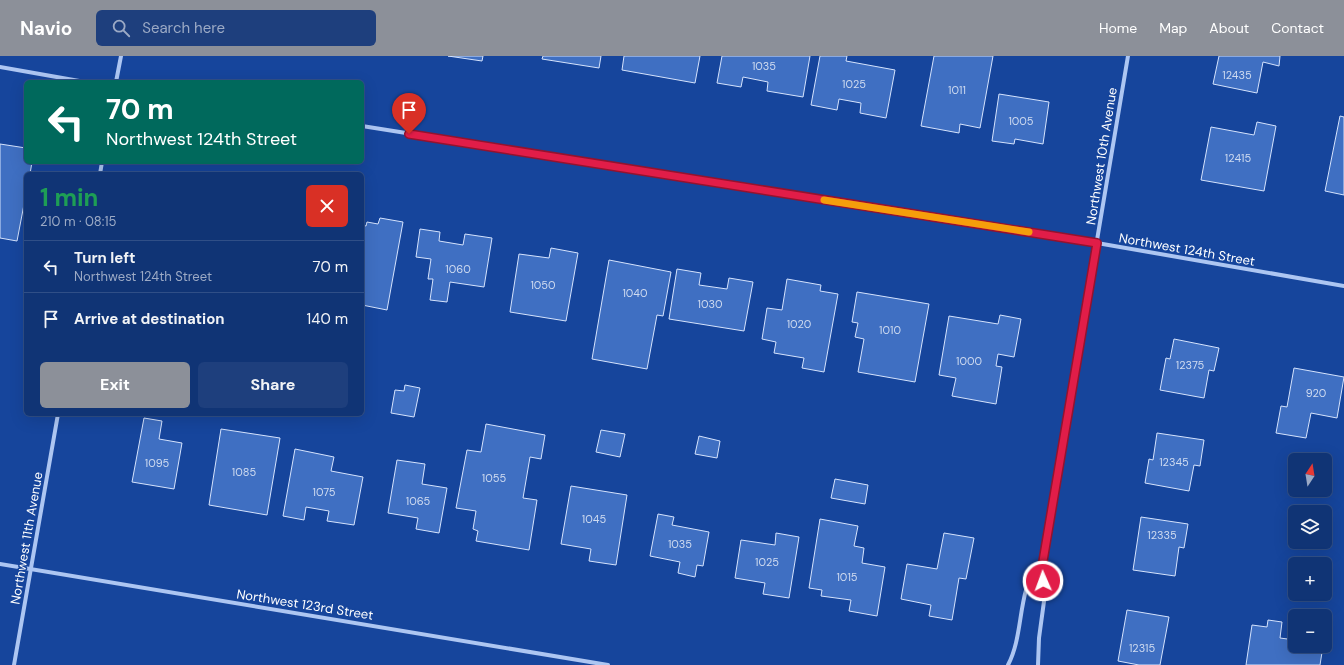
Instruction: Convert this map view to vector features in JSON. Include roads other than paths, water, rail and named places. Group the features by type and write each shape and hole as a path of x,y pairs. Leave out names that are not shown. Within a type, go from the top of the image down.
{"street":[{"path":"116,80 121,56"},
{"name":"Northwest 10th Avenue","path":"1038,665 1039,638 1045,594 1042,567 1128,56"},
{"path":"0,67 74,80"},
{"name":"Northwest 124th Street","path":"364,126 1097,243 1344,286"},
{"name":"Northwest 11th Avenue","path":"14,665 58,416"},
{"name":"Northwest 123rd Street","path":"0,564 608,665"},
{"name":"Northwest 10th Avenue","path":"1008,665 1012,657 1027,589 1042,567"}]}
